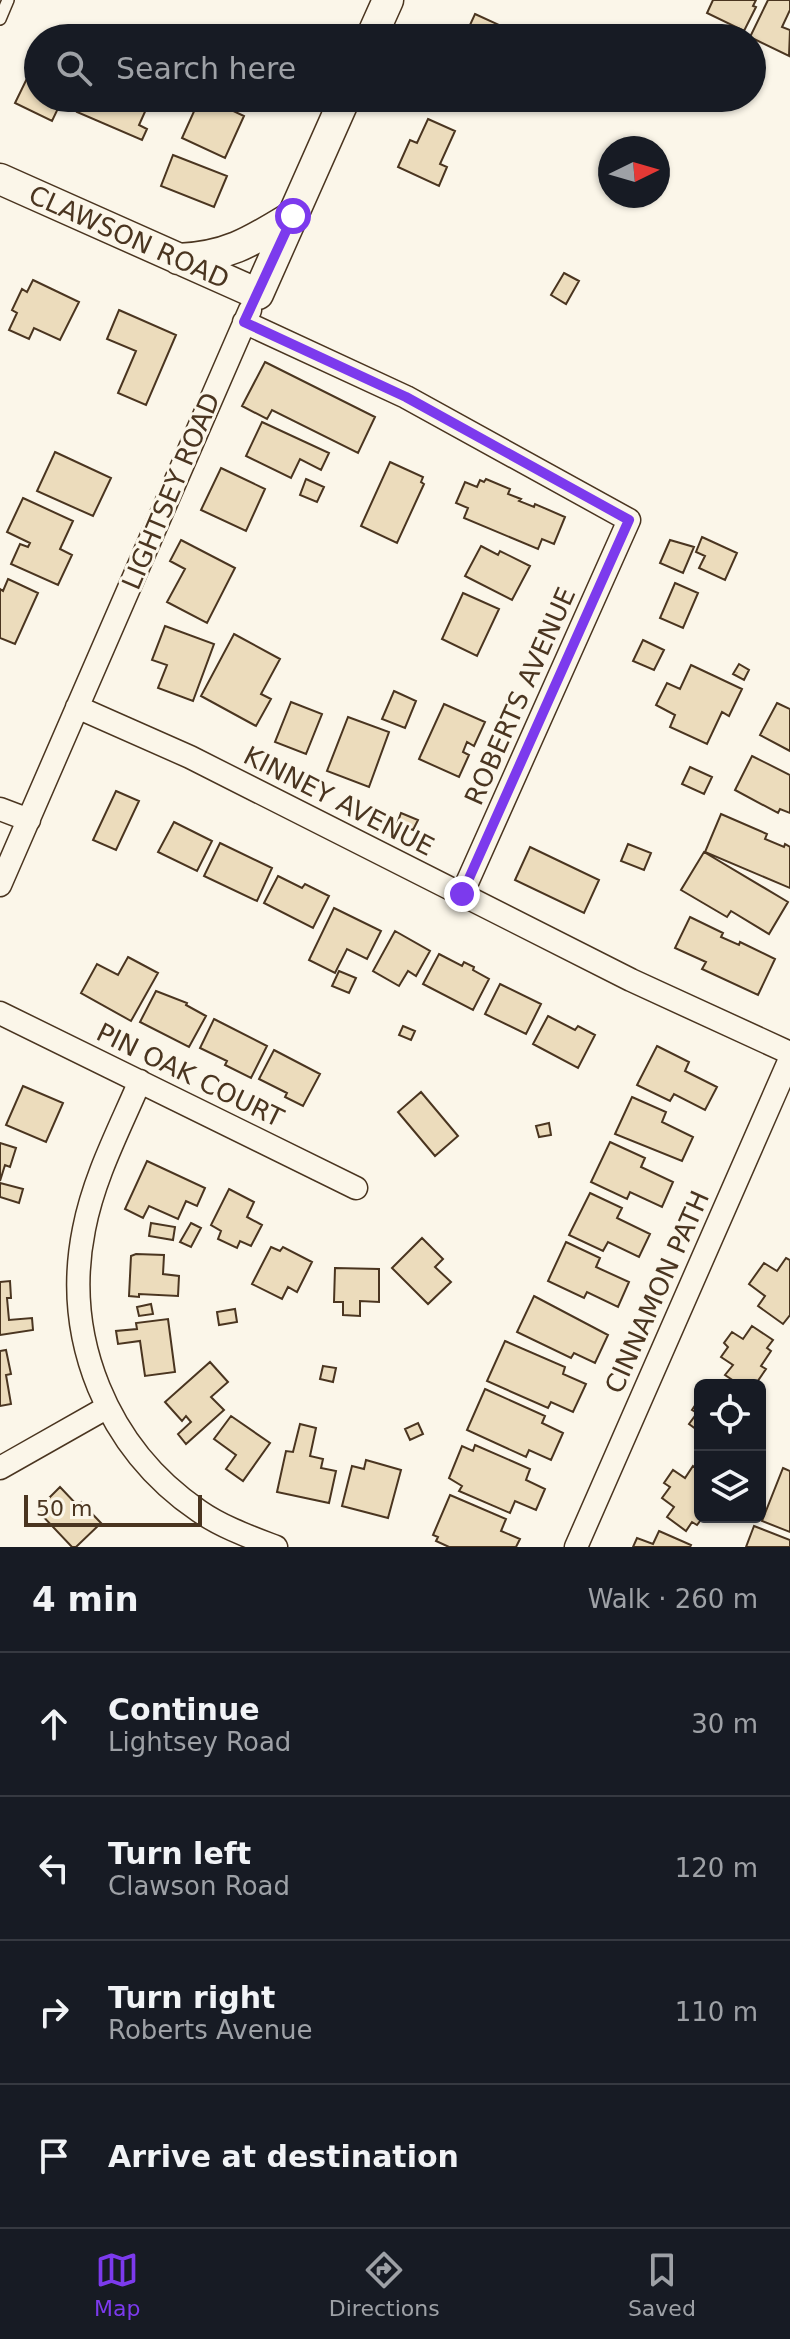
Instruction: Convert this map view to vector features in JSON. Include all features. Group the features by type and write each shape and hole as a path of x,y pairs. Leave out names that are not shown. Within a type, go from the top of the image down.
{"street":[{"path":"377,24 388,0"},
{"name":"LIGHTSEY ROAD","path":"0,885 244,322 339,112"},
{"name":"CLAWSON ROAD","path":"0,179 258,294"},
{"path":"178,259 203,258 242,247 293,216"},
{"name":"CLAWSON ROAD","path":"244,322 406,397 629,520"},
{"name":"ROBERTS AVENUE","path":"462,894 629,520"},
{"name":"KINNEY AVENUE","path":"77,707 190,757 631,980 790,1056"},
{"path":"0,809 29,820"},
{"name":"PIN OAK COURT","path":"0,1013 356,1188"},
{"name":"CINNAMON PATH","path":"576,1547 790,1056"},
{"path":"140,1081 95,1184 83,1230 78,1272 80,1320 86,1349 106,1408 166,1484 199,1511 241,1534 276,1547"},
{"path":"0,1468 106,1408"}],"lane":[{"path":"0,19 8,0"}],"building":[{"path":"713,0 756,0 748,24 730,24 707,13"},
{"path":"768,0 790,0 790,10 782,27 790,30 789,56 766,45 766,24 756,24"},
{"path":"475,14 497,24 470,24"},
{"path":"24,85 24,107 15,103"},
{"path":"34,112 56,112 52,121"},
{"path":"77,112 145,112 139,125 147,129 142,140"},
{"path":"194,112 236,112 244,116 225,158 182,138"},
{"path":"428,119 455,131 440,164 447,167 439,186 398,167 410,140 417,143"},
{"path":"173,155 227,176 214,207 161,186"},
{"path":"564,273 579,281 566,304 551,295"},
{"path":"33,280 79,302 60,340 34,328 29,339 9,330 17,313 12,310 22,289 27,292"},
{"path":"119,310 176,335 146,405 118,393 136,351 107,339"},
{"path":"265,362 375,417 358,453 272,410 267,419 242,406"},
{"path":"262,422 329,453 321,470 300,459 291,478 246,456"},
{"path":"55,452 111,478 93,516 37,491"},
{"path":"390,462 423,477 421,482 424,484 397,543 361,526"},
{"path":"221,468 265,489 246,531 201,510"},
{"path":"306,479 324,487 317,502 300,495"},
{"path":"486,479 510,489 508,494 521,499 519,501 534,507 535,504 565,517 554,544 542,539 538,549 464,518 468,508 456,503 465,482 477,487 480,480 484,482"},
{"path":"23,498 73,521 60,549 72,555 58,585 11,564 20,544 28,547 30,543 7,532"},
{"path":"702,537 737,553 725,580 699,568 705,556 696,552"},
{"path":"181,540 235,568 207,623 167,602 185,569 170,561"},
{"path":"670,540 694,547 683,573 660,563"},
{"path":"481,546 498,555 500,551 530,566 512,600 465,576"},
{"path":"8,579 38,593 15,644 0,638 0,589 3,591"},
{"path":"675,583 698,593 683,628 660,618"},
{"path":"463,593 499,609 477,656 442,639"},
{"path":"165,626 214,644 193,701 158,688 167,665 152,660"},
{"path":"234,634 280,659 261,694 271,699 256,726 201,696"},
{"path":"643,640 664,650 654,670 633,661"},
{"path":"739,664 749,670 744,680 733,674"},
{"path":"691,665 742,689 729,716 722,712 707,744 670,727 675,715 656,705 667,683 680,689"},
{"path":"394,691 416,701 405,728 382,719"},
{"path":"291,702 322,714 306,754 275,742"},
{"path":"777,703 790,709 790,751 760,735"},
{"path":"444,704 485,722 474,746 467,742 463,752 469,755 459,777 419,759"},
{"path":"348,717 389,732 369,787 327,771"},
{"path":"752,756 790,775 790,813 780,809 778,813 735,790"},
{"path":"690,767 712,777 704,794 682,784"},
{"path":"116,791 139,801 116,850 93,840"},
{"path":"401,813 418,820 413,830 397,824"},
{"path":"721,814 767,834 765,839 790,847 790,888 705,852"},
{"path":"174,822 212,841 197,871 158,852"},
{"path":"220,843 272,868 257,901 204,876"},
{"path":"628,844 651,853 644,870 621,861"},
{"path":"530,847 599,880 584,913 515,880"},
{"path":"704,852 788,902 769,934 731,911 727,917 681,890"},
{"path":"278,876 302,888 305,884 329,896 313,928 264,903"},
{"path":"334,908 381,931 367,959 347,949 335,973 309,960"},
{"path":"690,917 723,933 721,937 739,945 740,942 775,959 758,995 702,969 706,962 675,948"},
{"path":"395,931 430,951 416,976 408,971 399,986 373,971"},
{"path":"439,954 462,966 464,962 474,967 473,970 489,979 473,1010 423,984"},
{"path":"128,957 158,973 131,1021 81,993 97,964 118,975"},
{"path":"339,971 356,978 349,993 332,986"},
{"path":"500,984 541,1004 526,1034 485,1014"},
{"path":"156,991 187,1003 206,1016 189,1047 140,1022"},
{"path":"548,1016 575,1030 578,1026 595,1035 578,1068 533,1044"},
{"path":"214,1019 267,1046 251,1078 225,1065 227,1061 200,1048"},
{"path":"403,1026 415,1031 411,1040 399,1035"},
{"path":"657,1046 689,1062 685,1071 717,1087 705,1110 674,1094 670,1101 637,1085"},
{"path":"274,1050 320,1074 303,1106 285,1097 287,1093 259,1079"},
{"path":"23,1086 63,1103 46,1142 6,1125"},
{"path":"421,1092 458,1136 435,1156 398,1112"},
{"path":"632,1097 666,1112 662,1122 693,1137 682,1161 615,1134"},
{"path":"549,1123 551,1135 539,1137 536,1126"},
{"path":"610,1142 645,1158 641,1167 673,1182 662,1207 630,1192 627,1199 591,1182"},
{"path":"0,1143 16,1148 10,1167 5,1165 0,1181"},
{"path":"147,1161 205,1188 197,1206 186,1201 178,1219 149,1206 143,1218 125,1209"},
{"path":"0,1183 23,1189 19,1203 0,1197"},
{"path":"229,1189 254,1202 247,1217 262,1225 251,1246 240,1241 237,1248 218,1239 221,1231 211,1225"},
{"path":"590,1193 622,1208 617,1218 650,1234 639,1257 608,1242 603,1251 569,1235"},
{"path":"151,1223 175,1227 173,1240 149,1236"},
{"path":"191,1223 201,1228 191,1247 180,1242"},
{"path":"422,1238 443,1259 435,1267 451,1282 428,1304 392,1268"},
{"path":"566,1242 600,1258 596,1267 629,1282 618,1307 587,1292 584,1298 548,1281"},
{"path":"271,1247 280,1251 283,1247 312,1262 297,1292 288,1287 282,1299 252,1284"},
{"path":"164,1255 163,1274 179,1276 178,1296 129,1296 131,1256"},
{"path":"786,1258 790,1260 790,1315 783,1324 758,1306 765,1296 749,1284 764,1263 777,1271"},
{"path":"335,1268 379,1269 379,1302 360,1301 360,1316 343,1315 343,1302 334,1302"},
{"path":"10,1281 11,1298 7,1298 9,1320 32,1318 33,1330 0,1335 0,1282"},
{"path":"534,1296 608,1335 595,1363 574,1353 571,1358 517,1332"},
{"path":"151,1304 153,1314 139,1316 137,1307"},
{"path":"235,1309 237,1322 219,1325 217,1312"},
{"path":"168,1319 175,1372 145,1376 140,1341 118,1344 116,1331 137,1329 136,1323"},
{"path":"752,1326 773,1340 767,1348 771,1351 761,1366 766,1369 759,1379 731,1379 725,1375 733,1365 721,1357 728,1347 724,1343 732,1332 743,1339"},
{"path":"505,1341 565,1367 563,1374 586,1384 573,1412 551,1402 548,1408 487,1381"},
{"path":"6,1350 11,1374 6,1375 11,1404 0,1406 0,1351"},
{"path":"210,1362 228,1382 211,1397 224,1410 186,1444 178,1434 191,1422 186,1416 182,1421 165,1402"},
{"path":"323,1366 336,1368 333,1382 320,1379"},
{"path":"485,1389 545,1416 542,1423 563,1433 551,1460 529,1450 526,1457 467,1430"},
{"path":"231,1416 270,1443 243,1481 226,1469 236,1455 214,1439"},
{"path":"418,1423 423,1434 410,1440 405,1429"},
{"path":"300,1424 316,1428 310,1456 323,1459 321,1468 336,1471 329,1503 277,1492 286,1451 293,1452"},
{"path":"475,1445 530,1469 526,1480 545,1489 536,1510 515,1501 510,1513 459,1491 462,1486 449,1478 462,1446 473,1451"},
{"path":"366,1460 401,1470 388,1518 342,1506 352,1466 364,1469"},
{"path":"694,1467 694,1523 698,1523 697,1525 692,1522 686,1531 667,1517 674,1507 662,1498 670,1487 664,1483 673,1470 685,1478"},
{"path":"783,1468 790,1471 790,1532 766,1523 766,1511"},
{"path":"60,1487 77,1505 81,1502 101,1523 76,1547 72,1547 37,1510"},
{"path":"450,1495 506,1519 501,1531 520,1539 516,1547 449,1547 436,1541 438,1537 433,1535"},
{"path":"754,1526 790,1540 790,1547 746,1547"},
{"path":"659,1531 691,1545 633,1547 637,1538 653,1544"}],"route":[{"path":"293,216 244,322 406,397 629,520 462,894"}]}
